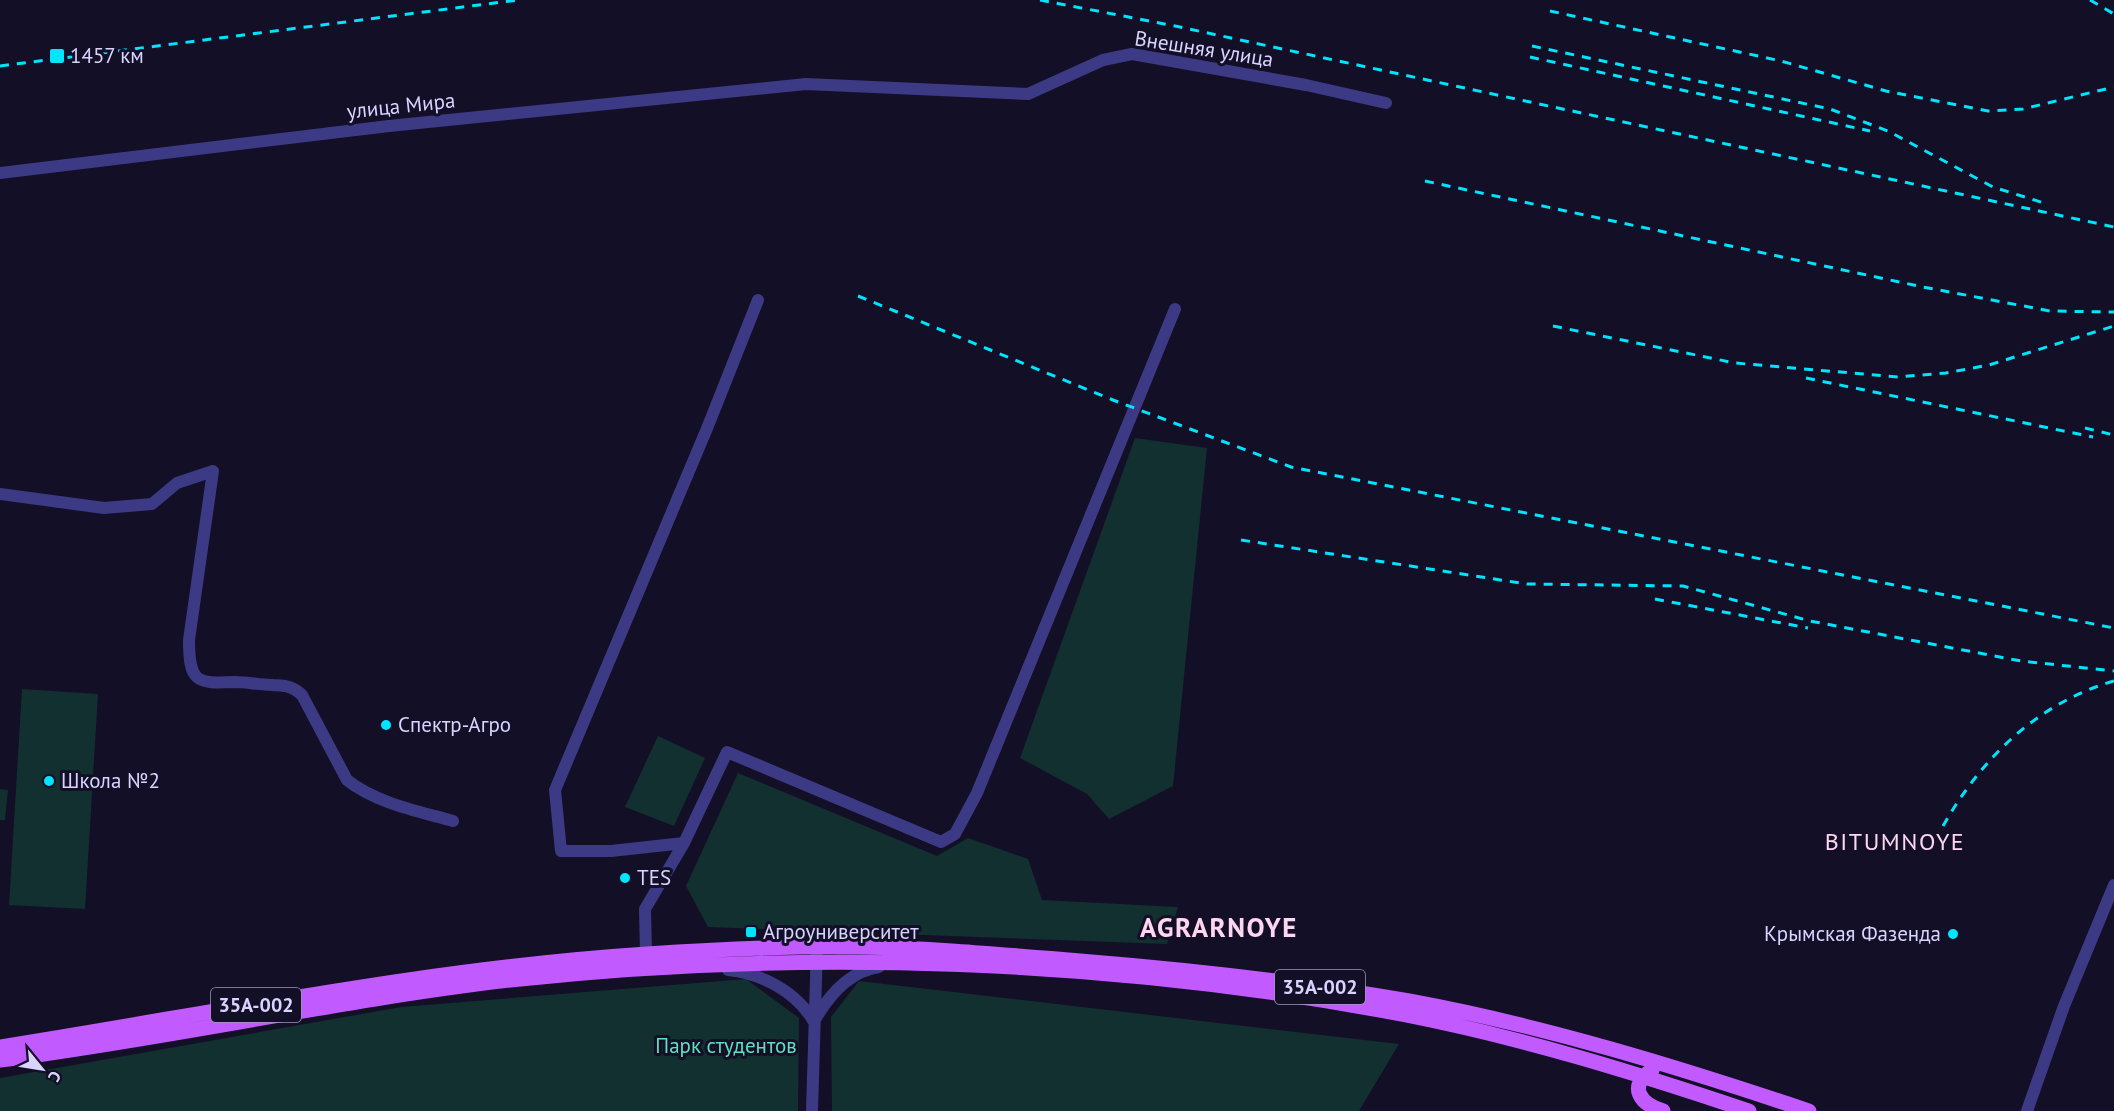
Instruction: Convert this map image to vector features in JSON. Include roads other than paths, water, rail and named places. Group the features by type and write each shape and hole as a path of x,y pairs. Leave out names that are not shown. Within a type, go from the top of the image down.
{"main road":[{"name":"35А-002","path":"0,1047 414,978 646,954 817,946 963,951 1182,969 1274,980 1423,1004 1668,1064 1809,1111"},
{"name":"35А-002","path":"0,1060 510,981 702,966 817,963 900,964 1180,979 1273,992 1419,1018 1543,1047 1644,1076 1749,1111"},
{"path":"1663,1111 1650,1107 1640,1097 1639,1085 1644,1076 1668,1064"}],"street":[{"name":"Внешняя улица","path":"806,84 1028,94 1103,60 1132,54 1306,85 1386,103"},
{"name":"улица Мира","path":"0,173 389,126 806,84"},
{"path":"684,843 611,851 561,851 555,790 700,446 758,300"},
{"path":"646,954 645,909 684,843 727,752 941,842 955,834 977,793 1175,309"},
{"path":"0,494 104,508 152,504 177,483 213,471 189,640 189,661 193,673 209,684 238,682 293,687 302,695 347,780 355,787 399,805 453,821"},
{"path":"2026,1111 2064,1006 2114,885"},
{"path":"812,1111 817,946"},
{"path":"814,1022 826,1000 855,976 867,969 900,964"},
{"path":"702,966 759,976 792,997 814,1022"}],"railway":[{"path":"0,66 518,0"},
{"path":"1040,0 1175,26 2114,227"},
{"path":"2090,0 2114,14"},
{"path":"1550,11 1781,61 1886,91 1988,111 2023,109 2114,87"},
{"path":"1532,46 1830,109 1888,131 1993,187 2047,204"},
{"path":"1530,57 1870,131"},
{"path":"1425,181 1923,287 2050,311 2114,312"},
{"path":"858,296 1113,400 1291,467 2114,628"},
{"path":"1553,326 1735,363 1898,377 1946,373 1989,365 2114,326"},
{"path":"1806,378 2093,437"},
{"path":"2085,428 2114,435"},
{"path":"1241,540 1527,584 1683,586 1810,621 2021,661 2114,671"},
{"path":"1655,599 1808,628"},
{"path":"1943,826 1975,778 2014,737 2036,719 2060,704 2114,681"}],"place":[{"name":"1457 км","path":"57,56"},
{"name":"Спектр-Агро","path":"386,725"},
{"name":"Школа №2","path":"49,781"},
{"name":"TES","path":"625,878"},
{"name":"Агроуниверситет","path":"751,932"},
{"name":"Крымская Фазенда","path":"1953,934"}],"district":[{"name":"BITUMNOYE","path":"1895,842"},
{"name":"AGRARNOYE","path":"1219,928"}],"park label":[{"name":"Парк студентов","path":"726,1046"}]}
